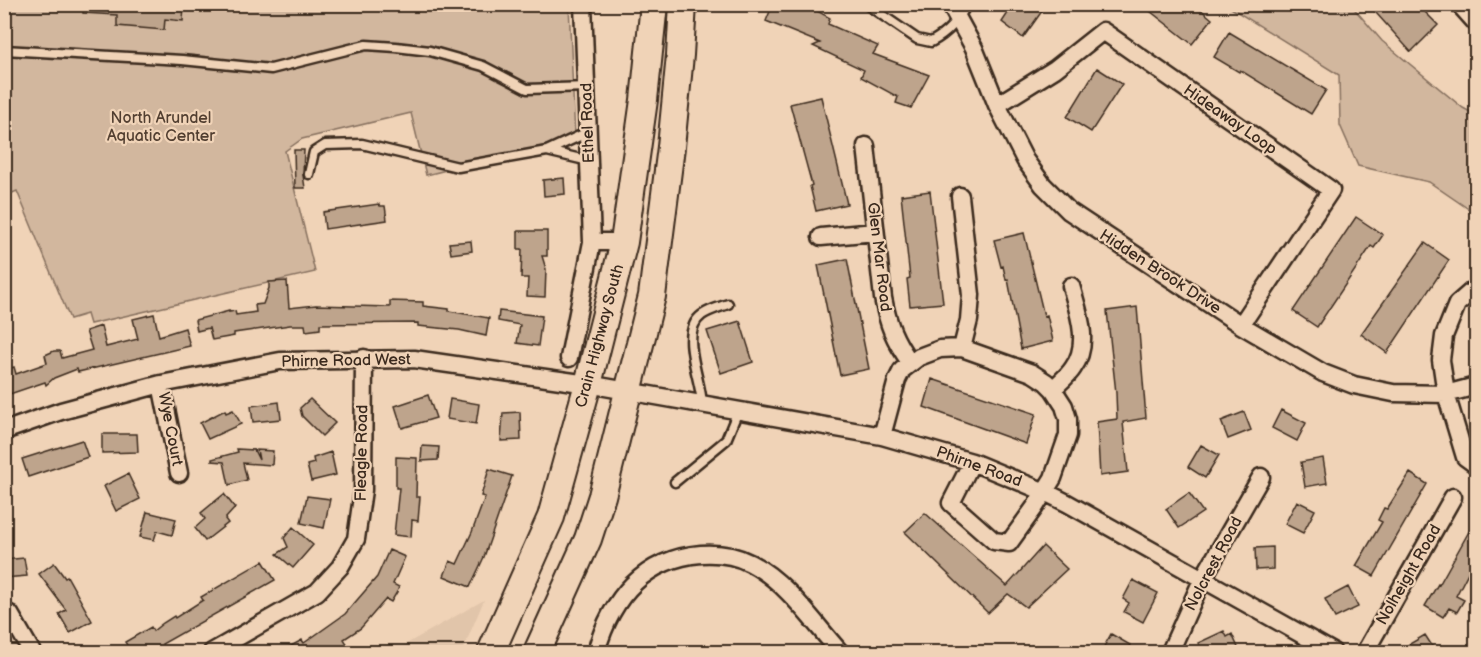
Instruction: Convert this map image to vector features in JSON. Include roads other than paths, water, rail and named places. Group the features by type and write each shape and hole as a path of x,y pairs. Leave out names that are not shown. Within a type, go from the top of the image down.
{"main road":[{"name":"Crain Highway South","path":"491,652 551,517 624,242 644,100 654,4"},
{"path":"537,652 588,539 602,496 652,296 671,147 683,4"}],"street":[{"name":"Ethel Road","path":"569,358 592,242 583,4"},
{"name":"Hidden Brook Drive","path":"950,4 963,12 974,48 997,105 1025,160 1043,185 1069,211 1241,325 1323,373 1354,386 1393,393 1446,394 1476,386"},
{"path":"1459,4 1476,23"},
{"name":"Hideaway Loop","path":"997,105 1055,69 1102,30 1331,190 1241,325"},
{"name":"Glen Mar Road","path":"866,146 883,298 888,322 896,343 909,362"},
{"path":"960,196 971,295 969,320 962,348"},
{"path":"821,237 875,232"},
{"path":"592,242 624,242"},
{"path":"1053,389 1074,367 1082,348 1083,334 1071,286"},
{"path":"1476,291 1473,290 1457,304 1444,336 1441,360 1446,394 1465,457 1476,465"},
{"path":"882,436 897,380 902,370 909,362 940,350 962,348 1032,373 1053,389 1064,406 1068,419 1068,435 1053,478 1009,543 994,541 951,503 972,462"},
{"name":"Fleagle Road","path":"212,652 317,592 340,567 356,539 363,490 363,358"},
{"name":"Phirne Road West","path":"4,432 61,411 161,384 280,361 414,359 588,384"},
{"name":"Wye Court","path":"161,384 179,473"},
{"name":"Phirne Road","path":"588,384 882,436 972,462 1045,492 1333,652"},
{"name":"Nolcrest Road","path":"1170,652 1202,580 1261,477"},
{"name":"Nolheight Road","path":"1365,652 1453,497"},
{"path":"596,652 611,614 627,589 644,574 665,562 688,555 711,554 732,556 749,562 770,576 840,652"},
{"path":"10,614 32,652"}],"lane":[{"path":"866,4 917,39 931,42 943,36 963,12"},
{"path":"4,50 182,60 271,69 366,45 430,51 483,66 527,89 587,87"},
{"path":"309,174 314,152 325,145 362,144 458,167 547,151 588,132"},
{"path":"547,151 589,161"},
{"path":"702,404 702,390 690,348 691,332 701,316 728,304"},
{"path":"675,482 726,440 738,411"}],"park label":[{"name":"North Arundel Aquatic Center","path":"161,127"}]}
